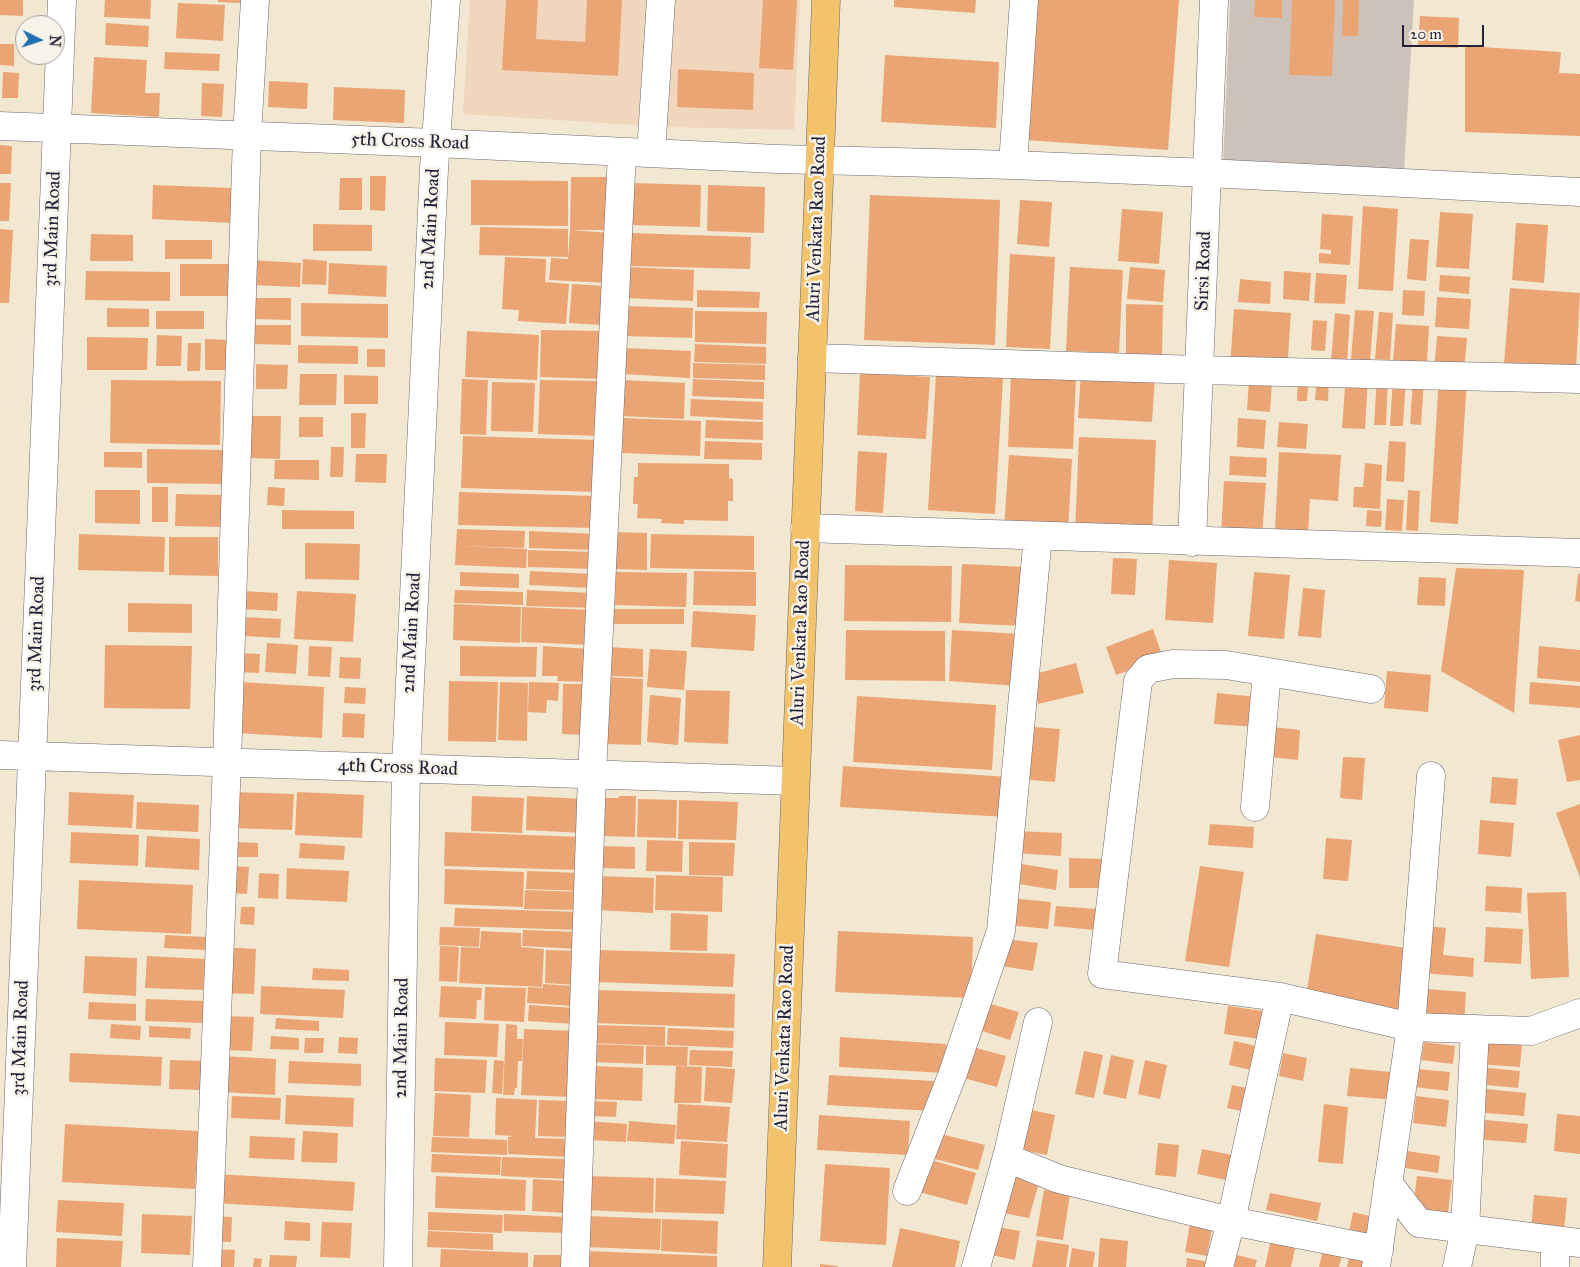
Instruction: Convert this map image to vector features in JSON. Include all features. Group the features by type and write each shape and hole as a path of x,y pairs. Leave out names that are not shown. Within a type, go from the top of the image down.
{"main road":[{"name":"Aluri Venkata Rao Road","path":"776,1267 826,0"}],"street":[{"name":"3rd Main Road","path":"12,1267 62,0"},
{"path":"206,1267 227,762 248,136 256,0"},
{"name":"2nd Main Road","path":"398,1267 406,768 435,143 446,0"},
{"path":"651,153 661,0"},
{"path":"1013,166 1024,0"},
{"name":"Sirsi Road","path":"1192,542 1214,0"},
{"name":"5th Cross Road","path":"0,126 435,143 820,161 1208,173 1580,192"},
{"path":"575,1267 592,775 622,152"},
{"path":"812,358 1580,379"},
{"path":"805,528 1192,542 1580,553"},
{"path":"907,1191 953,1072 1001,931 1038,536"},
{"path":"1371,689 1226,665 1173,664 1148,669 1138,681 1102,974 1280,997 1411,1027 1531,1031 1580,1013"},
{"path":"1255,807 1268,672"},
{"name":"4th Cross Road","path":"0,755 796,782"},
{"path":"1007,1158 1059,1179 1377,1258 1411,1027 1431,776"},
{"path":"1220,1267 1280,997"},
{"path":"976,1267 1007,1158 1038,1022"},
{"path":"1457,1267 1466,1229 1475,1029"},
{"path":"1388,1184 1419,1223 1466,1229 1563,1250"}],"shaded area":[{"path":"470,0 800,0 794,130 666,127 463,114"},
{"path":"1230,0 1414,0 1404,171 1223,165"}],"building":[{"path":"0,0 23,0 23,15 0,15"},
{"path":"105,0 151,0 150,19 104,17"},
{"path":"218,0 241,0 241,3 218,2"},
{"path":"506,0 538,0 536,39 585,42 587,0 622,0 618,76 502,70"},
{"path":"763,0 797,0 793,70 759,68"},
{"path":"894,0 976,0 975,13 894,7"},
{"path":"1035,0 1179,0 1168,150 1026,140"},
{"path":"1255,0 1282,0 1282,18 1254,17"},
{"path":"1292,0 1335,0 1332,76 1289,75"},
{"path":"1343,0 1359,0 1358,36 1342,36"},
{"path":"178,3 225,5 223,41 176,38"},
{"path":"1420,16 1459,18 1458,48 1418,46"},
{"path":"106,23 149,26 148,47 105,45"},
{"path":"0,44 14,44 14,66 0,65"},
{"path":"1465,46 1561,52 1559,73 1580,74 1580,136 1465,132"},
{"path":"165,52 220,54 219,71 164,69"},
{"path":"885,55 999,62 996,128 881,122"},
{"path":"94,57 147,60 145,93 160,93 159,117 91,113"},
{"path":"678,69 754,73 753,110 677,107"},
{"path":"3,72 19,73 18,98 2,98"},
{"path":"269,81 308,83 307,109 268,107"},
{"path":"202,83 224,84 222,117 201,116"},
{"path":"334,87 405,90 404,123 333,120"},
{"path":"0,145 12,146 11,174 0,174"},
{"path":"370,176 386,176 385,211 370,210"},
{"path":"571,177 611,177 610,230 570,230"},
{"path":"340,178 362,178 362,210 339,210"},
{"path":"471,180 568,181 568,226 471,225"},
{"path":"0,183 11,183 9,221 0,221"},
{"path":"632,183 701,185 700,227 630,225"},
{"path":"153,185 233,188 232,223 152,219"},
{"path":"708,185 765,187 764,233 707,231"},
{"path":"870,195 1000,200 995,345 864,340"},
{"path":"1020,200 1052,202 1049,247 1017,244"},
{"path":"1363,206 1398,209 1393,291 1358,289"},
{"path":"1122,209 1163,212 1159,264 1118,261"},
{"path":"1440,212 1473,214 1469,269 1436,267"},
{"path":"1322,214 1353,216 1350,265 1319,263 1319,253 1331,254 1331,250 1320,249"},
{"path":"1516,223 1548,225 1544,283 1512,280"},
{"path":"313,224 372,225 372,251 313,251"},
{"path":"480,227 568,229 568,257 479,255"},
{"path":"0,229 13,230 9,303 0,303"},
{"path":"570,230 610,233 607,283 549,280 551,258 568,259"},
{"path":"630,233 751,237 750,269 629,266"},
{"path":"91,234 133,235 133,261 90,261"},
{"path":"1410,239 1429,240 1426,281 1407,279"},
{"path":"165,240 212,240 212,259 165,259"},
{"path":"1010,254 1055,257 1050,349 1006,347"},
{"path":"505,257 546,259 545,282 569,284 566,324 518,321 519,310 502,309"},
{"path":"303,259 327,261 326,285 302,284"},
{"path":"251,260 301,263 300,287 249,285"},
{"path":"329,263 387,266 386,297 328,294"},
{"path":"180,264 235,264 234,296 180,296"},
{"path":"627,267 694,270 693,301 625,298"},
{"path":"1070,267 1123,270 1119,353 1066,351"},
{"path":"1130,267 1165,270 1163,302 1127,299"},
{"path":"86,271 170,272 170,301 85,300"},
{"path":"1284,271 1311,273 1309,301 1283,299"},
{"path":"1316,273 1347,275 1345,304 1314,303"},
{"path":"1440,275 1470,277 1469,294 1439,291"},
{"path":"1240,279 1271,282 1270,304 1238,302"},
{"path":"572,284 605,286 602,325 569,323"},
{"path":"1510,288 1580,293 1576,369 1504,364"},
{"path":"697,290 760,292 759,308 697,307"},
{"path":"1403,290 1425,291 1424,316 1402,315"},
{"path":"1437,297 1471,299 1469,329 1435,327"},
{"path":"255,298 291,298 291,320 254,319"},
{"path":"301,303 388,304 388,338 301,336"},
{"path":"1126,304 1163,305 1162,355 1126,355"},
{"path":"624,306 693,308 692,338 623,336"},
{"path":"107,308 149,309 149,327 107,327"},
{"path":"1234,309 1291,313 1287,372 1230,368"},
{"path":"1355,310 1374,311 1370,361 1351,360"},
{"path":"156,311 204,311 204,329 156,329"},
{"path":"695,311 767,312 766,344 695,342"},
{"path":"1379,312 1393,313 1390,360 1375,359"},
{"path":"1335,313 1350,315 1347,363 1331,362"},
{"path":"1313,320 1327,321 1325,351 1311,350"},
{"path":"1396,324 1429,326 1427,363 1393,361"},
{"path":"254,325 291,325 291,345 254,344"},
{"path":"541,330 602,331 601,379 540,377"},
{"path":"467,331 539,335 537,380 465,377"},
{"path":"157,335 182,336 181,366 156,366"},
{"path":"1437,336 1467,338 1464,372 1434,369"},
{"path":"87,337 148,338 147,370 87,370"},
{"path":"205,339 231,340 231,370 205,370"},
{"path":"188,343 201,343 200,371 187,371"},
{"path":"695,344 766,347 766,364 694,362"},
{"path":"298,345 358,346 358,364 298,363"},
{"path":"624,348 691,351 690,378 623,374"},
{"path":"367,349 385,349 385,367 367,367"},
{"path":"693,363 765,365 765,380 693,378"},
{"path":"256,364 288,365 287,389 256,389"},
{"path":"860,373 930,377 926,439 857,435"},
{"path":"1081,373 1155,377 1152,422 1078,418"},
{"path":"300,374 337,374 336,405 299,405"},
{"path":"1011,374 1076,376 1073,449 1008,447"},
{"path":"344,375 378,376 378,404 344,404"},
{"path":"936,375 1003,378 995,514 928,510"},
{"path":"1298,375 1309,375 1307,401 1297,401"},
{"path":"1346,375 1368,376 1365,429 1342,428"},
{"path":"1317,376 1329,377 1328,401 1315,400"},
{"path":"1439,376 1467,378 1458,524 1430,522"},
{"path":"1377,377 1388,377 1386,425 1374,425"},
{"path":"1393,377 1406,378 1403,426 1390,426"},
{"path":"462,379 488,380 486,435 460,434"},
{"path":"693,379 764,382 764,399 692,396"},
{"path":"111,380 221,381 220,445 110,443"},
{"path":"540,380 601,381 600,436 538,434"},
{"path":"621,380 685,383 684,419 620,416"},
{"path":"1249,380 1272,381 1270,412 1247,410"},
{"path":"1413,380 1424,381 1421,425 1410,424"},
{"path":"492,382 535,383 533,432 491,431"},
{"path":"691,399 763,402 763,420 690,416"},
{"path":"351,413 366,413 365,448 351,448"},
{"path":"250,416 281,416 280,459 250,458"},
{"path":"299,417 323,417 323,437 299,437"},
{"path":"623,418 701,421 700,456 622,453"},
{"path":"1238,418 1266,420 1264,449 1237,447"},
{"path":"706,420 763,422 763,440 705,438"},
{"path":"1279,422 1308,424 1306,449 1277,447"},
{"path":"463,436 598,440 597,492 461,488"},
{"path":"1079,437 1156,440 1152,536 1075,532"},
{"path":"705,441 762,443 762,460 704,459"},
{"path":"1389,441 1406,442 1404,482 1386,481"},
{"path":"331,447 344,447 343,477 330,477"},
{"path":"147,449 224,450 223,484 147,483"},
{"path":"858,451 887,453 883,513 855,511"},
{"path":"104,452 142,452 142,468 104,467"},
{"path":"1279,452 1341,455 1338,501 1310,499 1308,532 1275,530"},
{"path":"356,454 387,454 386,483 355,482"},
{"path":"1009,455 1072,459 1068,532 1004,528"},
{"path":"1230,456 1267,458 1266,477 1229,475"},
{"path":"275,460 319,460 319,480 274,479"},
{"path":"638,463 729,464 729,478 733,479 733,501 728,501 728,521 684,520 684,524 661,523 662,519 637,518 638,504 633,504 634,477 638,477"},
{"path":"1365,463 1382,465 1380,509 1353,507 1354,487 1363,487"},
{"path":"1224,481 1266,483 1262,536 1221,534"},
{"path":"152,487 168,487 168,522 152,522"},
{"path":"268,487 285,488 284,506 267,505"},
{"path":"95,490 140,490 140,524 95,523"},
{"path":"1408,490 1420,491 1418,531 1406,530"},
{"path":"459,492 597,496 596,528 458,525"},
{"path":"176,494 224,495 224,527 175,526"},
{"path":"1387,499 1404,500 1402,531 1385,530"},
{"path":"282,510 354,511 354,529 282,529"},
{"path":"1367,510 1382,511 1381,527 1366,526"},
{"path":"457,529 525,531 524,548 456,546"},
{"path":"529,531 596,534 595,550 529,548"},
{"path":"615,532 647,533 647,570 615,569"},
{"path":"79,534 165,537 164,572 78,570"},
{"path":"651,534 754,536 754,570 650,568"},
{"path":"169,537 218,537 218,576 169,575"},
{"path":"305,543 360,544 359,580 305,579"},
{"path":"456,546 527,549 526,568 455,565"},
{"path":"528,550 595,552 594,569 528,567"},
{"path":"1113,558 1137,559 1135,595 1111,594"},
{"path":"1169,560 1217,563 1213,623 1165,620"},
{"path":"962,564 1026,567 1023,626 959,623"},
{"path":"845,565 952,566 951,622 844,621"},
{"path":"1456,568 1524,570 1514,713 1441,671"},
{"path":"530,571 593,574 592,588 529,585"},
{"path":"694,571 756,572 756,606 693,605"},
{"path":"460,572 519,574 519,588 460,586"},
{"path":"616,572 687,573 686,607 615,605"},
{"path":"1254,572 1290,575 1284,639 1248,636"},
{"path":"1578,574 1580,574 1580,602 1575,601"},
{"path":"1419,577 1446,578 1445,606 1417,605"},
{"path":"1303,588 1325,590 1321,638 1298,636"},
{"path":"455,590 523,592 523,605 454,603"},
{"path":"527,590 594,593 594,608 526,606"},
{"path":"242,591 278,593 277,611 241,609"},
{"path":"297,591 356,594 353,642 294,639"},
{"path":"128,603 192,604 192,633 128,632"},
{"path":"454,604 521,607 520,643 453,640"},
{"path":"522,607 593,610 592,645 521,642"},
{"path":"613,609 684,609 684,624 613,624"},
{"path":"693,611 756,615 754,651 691,647"},
{"path":"245,617 281,619 280,638 243,636"},
{"path":"1153,629 1163,658 1116,675 1106,647"},
{"path":"846,630 945,631 945,681 845,680"},
{"path":"952,630 1021,634 1018,686 949,681"},
{"path":"267,643 298,645 296,674 265,672"},
{"path":"105,645 192,646 190,709 104,708"},
{"path":"309,646 332,647 330,677 308,676"},
{"path":"460,646 537,647 536,677 460,676"},
{"path":"543,646 590,649 588,682 557,681 558,676 542,676"},
{"path":"1539,646 1580,650 1580,682 1537,678"},
{"path":"608,647 643,649 643,677 607,676"},
{"path":"650,649 687,651 684,690 647,687"},
{"path":"237,653 260,654 259,673 237,672"},
{"path":"340,657 361,658 360,679 339,678"},
{"path":"1076,663 1084,693 1038,704 1031,675"},
{"path":"1387,671 1431,675 1428,712 1384,708"},
{"path":"607,677 643,679 641,745 605,744"},
{"path":"449,681 498,682 496,742 448,741"},
{"path":"240,682 324,687 322,738 237,733"},
{"path":"500,682 528,683 527,741 498,740"},
{"path":"529,682 559,683 558,701 547,700 546,713 528,712"},
{"path":"1530,682 1580,686 1580,708 1529,704"},
{"path":"563,684 589,684 587,735 562,734"},
{"path":"345,687 366,688 365,704 344,703"},
{"path":"686,690 730,691 728,744 684,742"},
{"path":"1217,693 1258,697 1255,727 1214,724"},
{"path":"650,695 681,698 678,745 647,742"},
{"path":"857,696 996,705 992,770 853,762"},
{"path":"343,713 365,714 364,738 342,737"},
{"path":"1022,726 1060,729 1055,782 1018,779"},
{"path":"1272,727 1300,730 1298,760 1270,757"},
{"path":"1580,735 1580,780 1567,782 1558,740"},
{"path":"1343,757 1365,758 1362,800 1340,798"},
{"path":"843,766 1009,777 1006,817 840,807"},
{"path":"1492,777 1518,779 1516,805 1490,803"},
{"path":"69,792 134,795 132,828 68,825"},
{"path":"233,792 294,794 292,830 232,828"},
{"path":"297,792 364,795 362,838 295,835"},
{"path":"472,796 524,798 522,833 471,831"},
{"path":"527,796 584,799 582,833 526,830"},
{"path":"619,796 636,796 635,837 601,836 603,798 619,798"},
{"path":"638,799 677,800 676,838 637,837"},
{"path":"679,800 738,802 736,840 678,839"},
{"path":"137,802 199,805 198,832 136,829"},
{"path":"1580,804 1580,878 1556,813"},
{"path":"1480,820 1514,823 1511,857 1478,854"},
{"path":"1210,824 1254,827 1253,848 1208,845"},
{"path":"1016,831 1062,833 1061,856 1015,853"},
{"path":"71,832 139,835 138,866 70,863"},
{"path":"445,832 582,837 581,870 444,866"},
{"path":"147,836 200,839 199,870 145,867"},
{"path":"1326,838 1352,840 1348,881 1323,879"},
{"path":"647,840 683,841 682,872 646,871"},
{"path":"238,842 258,843 258,857 238,857"},
{"path":"689,842 735,843 733,876 689,875"},
{"path":"300,843 345,846 344,860 299,858"},
{"path":"603,846 635,847 635,869 602,868"},
{"path":"1069,858 1103,859 1102,888 1069,888"},
{"path":"1022,864 1058,870 1056,890 1019,884"},
{"path":"231,866 249,867 247,894 230,893"},
{"path":"1200,866 1244,872 1229,967 1185,961"},
{"path":"287,868 349,871 347,902 286,899"},
{"path":"445,869 524,872 523,907 444,904"},
{"path":"527,871 581,873 581,891 526,889"},
{"path":"259,873 279,874 278,899 258,898"},
{"path":"656,875 723,877 722,912 655,910"},
{"path":"598,876 654,878 653,913 596,910"},
{"path":"79,880 193,885 191,934 77,929"},
{"path":"1486,886 1522,888 1521,913 1485,911"},
{"path":"525,890 582,892 581,910 524,909"},
{"path":"1566,892 1569,977 1531,979 1527,893"},
{"path":"1009,898 1051,902 1048,929 1007,925"},
{"path":"1056,906 1097,909 1095,930 1054,926"},
{"path":"241,907 255,907 254,925 240,924"},
{"path":"455,908 581,912 580,930 454,926"},
{"path":"671,913 708,915 707,951 670,950"},
{"path":"1425,926 1446,928 1443,955 1474,958 1473,977 1421,973"},
{"path":"440,927 480,928 479,947 439,945"},
{"path":"1486,927 1523,929 1521,964 1484,962"},
{"path":"523,930 578,932 578,949 522,946"},
{"path":"481,931 521,933 521,947 544,949 542,987 459,983 461,947 480,948"},
{"path":"838,931 973,937 971,998 835,992"},
{"path":"1316,934 1412,949 1402,1011 1306,996"},
{"path":"165,935 206,937 205,950 164,948"},
{"path":"1005,939 1038,943 1033,971 1001,966"},
{"path":"440,946 459,947 457,982 439,981"},
{"path":"221,947 256,949 254,994 218,993"},
{"path":"546,950 578,951 577,985 545,983"},
{"path":"598,950 735,954 733,987 597,982"},
{"path":"85,956 137,958 136,996 83,993"},
{"path":"147,956 205,959 203,990 145,988"},
{"path":"313,968 349,970 349,981 312,980"},
{"path":"543,984 575,986 574,1006 527,1003 528,987 543,988"},
{"path":"261,986 345,990 343,1018 260,1014"},
{"path":"441,986 482,988 481,1000 477,1000 476,1019 439,1017"},
{"path":"485,987 526,988 524,1022 484,1020"},
{"path":"1426,989 1466,992 1464,1026 1424,1024"},
{"path":"596,990 735,994 734,1028 595,1023"},
{"path":"146,999 205,1001 204,1023 145,1021"},
{"path":"89,1002 136,1004 136,1021 88,1019"},
{"path":"987,1003 1019,1012 1010,1040 979,1030"},
{"path":"529,1005 576,1008 575,1024 528,1021"},
{"path":"1228,1006 1263,1011 1259,1039 1224,1034"},
{"path":"224,1016 254,1017 252,1051 223,1050"},
{"path":"276,1018 319,1021 319,1031 275,1029"},
{"path":"445,1022 499,1024 497,1057 444,1055"},
{"path":"111,1024 141,1026 140,1040 110,1038"},
{"path":"506,1024 517,1025 517,1039 523,1039 522,1061 518,1061 517,1088 515,1088 514,1095 503,1095"},
{"path":"592,1025 665,1027 665,1046 592,1043"},
{"path":"149,1026 191,1028 190,1039 149,1037"},
{"path":"668,1028 734,1031 733,1048 667,1045"},
{"path":"524,1029 575,1031 572,1097 521,1095"},
{"path":"271,1036 299,1038 299,1050 270,1049"},
{"path":"339,1037 358,1038 357,1054 338,1053"},
{"path":"840,1037 946,1044 945,1073 839,1067"},
{"path":"305,1038 324,1038 323,1053 304,1053"},
{"path":"1234,1041 1256,1046 1251,1070 1229,1065"},
{"path":"1478,1041 1522,1044 1520,1067 1477,1064"},
{"path":"1424,1042 1455,1046 1453,1064 1421,1060"},
{"path":"595,1044 644,1046 643,1064 594,1062"},
{"path":"646,1046 688,1047 687,1066 646,1065"},
{"path":"969,1046 1006,1056 997,1087 960,1077"},
{"path":"690,1050 733,1051 732,1067 689,1065"},
{"path":"1084,1051 1103,1055 1094,1098 1075,1094"},
{"path":"70,1053 162,1057 161,1086 69,1082"},
{"path":"1283,1053 1307,1058 1303,1081 1279,1076"},
{"path":"1111,1055 1134,1060 1126,1099 1103,1094"},
{"path":"222,1056 276,1059 275,1095 220,1092"},
{"path":"435,1058 487,1060 485,1093 434,1091"},
{"path":"170,1060 202,1061 201,1090 169,1089"},
{"path":"494,1060 504,1061 502,1094 492,1093"},
{"path":"1145,1060 1167,1065 1160,1099 1138,1094"},
{"path":"289,1061 361,1064 361,1086 288,1083"},
{"path":"593,1066 643,1068 642,1101 592,1099"},
{"path":"676,1066 702,1067 701,1103 674,1103"},
{"path":"706,1067 735,1069 732,1103 704,1101"},
{"path":"1478,1067 1520,1071 1518,1088 1476,1084"},
{"path":"1350,1068 1400,1073 1397,1100 1347,1096"},
{"path":"1416,1069 1450,1072 1448,1091 1414,1087"},
{"path":"829,1075 934,1081 932,1111 827,1105"},
{"path":"1232,1085 1246,1088 1241,1111 1227,1108"},
{"path":"1476,1088 1526,1093 1524,1116 1474,1112"},
{"path":"435,1093 471,1095 469,1137 433,1136"},
{"path":"286,1095 354,1098 353,1127 285,1124"},
{"path":"232,1096 281,1098 280,1120 231,1118"},
{"path":"1416,1096 1449,1100 1446,1127 1413,1123"},
{"path":"496,1098 537,1100 535,1138 570,1139 570,1157 508,1154 508,1137 514,1136 495,1135"},
{"path":"539,1100 569,1101 568,1137 538,1136"},
{"path":"591,1101 617,1102 616,1117 591,1116"},
{"path":"678,1104 730,1107 727,1142 676,1139"},
{"path":"1324,1104 1348,1107 1343,1164 1318,1162"},
{"path":"1022,1108 1055,1115 1047,1155 1013,1148"},
{"path":"1557,1114 1580,1116 1580,1154 1554,1151"},
{"path":"819,1115 910,1121 908,1155 817,1150"},
{"path":"1475,1119 1528,1124 1526,1143 1474,1139"},
{"path":"588,1121 627,1124 626,1142 588,1140"},
{"path":"629,1121 676,1125 674,1144 627,1141"},
{"path":"65,1124 198,1131 195,1189 62,1182"},
{"path":"303,1131 338,1133 337,1163 301,1162"},
{"path":"937,1133 985,1145 978,1170 931,1158"},
{"path":"250,1136 295,1138 294,1160 249,1158"},
{"path":"432,1137 507,1140 507,1155 431,1152"},
{"path":"681,1141 728,1144 726,1178 679,1175"},
{"path":"1158,1143 1179,1145 1176,1177 1155,1175"},
{"path":"1202,1149 1232,1155 1226,1180 1197,1174"},
{"path":"1407,1151 1440,1156 1438,1173 1405,1168"},
{"path":"432,1154 501,1157 500,1175 431,1172"},
{"path":"502,1157 566,1159 566,1179 501,1176"},
{"path":"928,1159 976,1173 967,1205 919,1192"},
{"path":"825,1164 890,1168 886,1245 820,1241"},
{"path":"1010,1167 1040,1179 1029,1218 998,1212"},
{"path":"216,1174 355,1182 353,1211 214,1203"},
{"path":"436,1176 526,1180 525,1211 435,1208"},
{"path":"587,1176 654,1178 653,1213 586,1210"},
{"path":"1417,1176 1452,1180 1448,1213 1413,1209"},
{"path":"656,1178 726,1181 724,1214 655,1212"},
{"path":"533,1179 567,1181 565,1213 532,1211"},
{"path":"1044,1190 1070,1194 1063,1240 1036,1236"},
{"path":"1270,1193 1321,1203 1317,1221 1266,1210"},
{"path":"1534,1195 1567,1198 1564,1232 1531,1229"},
{"path":"58,1200 124,1203 122,1236 56,1232"},
{"path":"428,1212 503,1215 502,1233 428,1230"},
{"path":"1353,1212 1374,1217 1369,1242 1348,1237"},
{"path":"142,1214 192,1216 190,1255 141,1253"},
{"path":"504,1214 567,1217 566,1233 504,1231"},
{"path":"212,1216 232,1217 231,1242 211,1241"},
{"path":"588,1216 661,1219 660,1250 586,1247"},
{"path":"662,1219 718,1221 717,1254 661,1251"},
{"path":"285,1221 310,1223 310,1241 284,1240"},
{"path":"322,1222 352,1223 350,1258 320,1257"},
{"path":"1190,1224 1212,1227 1207,1256 1185,1252"},
{"path":"992,1226 1020,1231 1015,1260 986,1254"},
{"path":"900,1228 960,1241 955,1267 892,1267"},
{"path":"428,1231 493,1234 493,1250 427,1247"},
{"path":"57,1238 123,1241 121,1267 56,1267"},
{"path":"1100,1238 1128,1241 1126,1267 1098,1267"},
{"path":"1271,1239 1296,1244 1291,1267 1265,1267"},
{"path":"1037,1240 1069,1245 1066,1267 1032,1267"},
{"path":"1324,1246 1343,1250 1339,1267 1319,1267"},
{"path":"1072,1248 1095,1252 1093,1267 1069,1267"},
{"path":"209,1249 235,1250 234,1267 208,1267"},
{"path":"441,1249 528,1253 528,1267 440,1267"},
{"path":"1351,1249 1368,1253 1365,1267 1347,1267"},
{"path":"586,1251 717,1256 717,1267 586,1267"},
{"path":"1233,1254 1257,1260 1255,1267 1230,1267"},
{"path":"270,1255 297,1256 296,1267 269,1267"},
{"path":"534,1255 561,1255 561,1267 533,1267"},
{"path":"254,1258 262,1259 261,1267 253,1267"},
{"path":"1187,1258 1209,1262 1208,1267 1186,1267"},
{"path":"820,1264 838,1266 838,1267 820,1267"}]}
